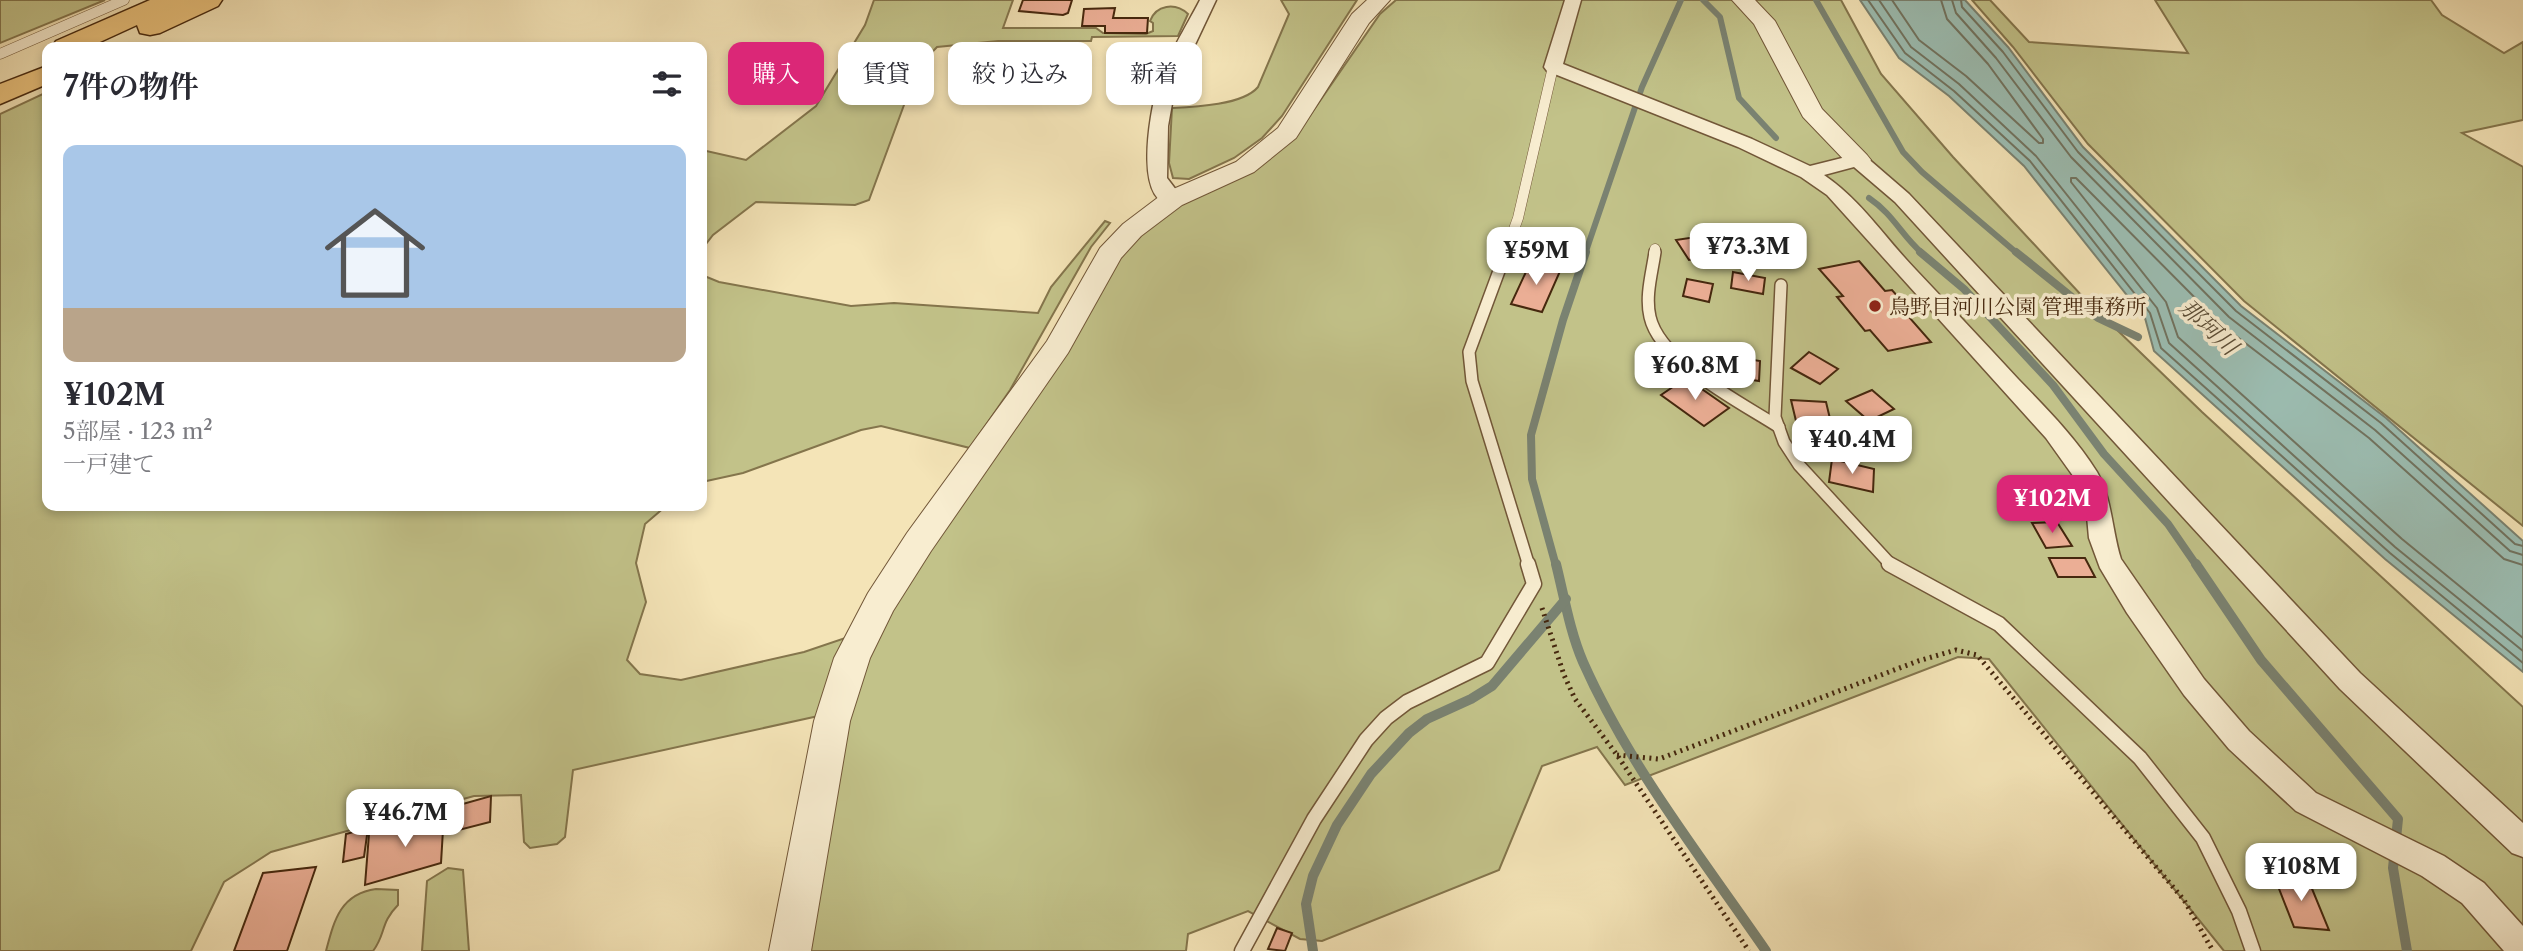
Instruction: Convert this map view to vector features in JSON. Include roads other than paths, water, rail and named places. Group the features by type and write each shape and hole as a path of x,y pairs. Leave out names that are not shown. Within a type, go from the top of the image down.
{"highway":[{"path":"77,42 172,0"},
{"path":"117,42 209,0"},
{"path":"0,77 42,58"},
{"path":"0,95 42,76"}],"street":[{"path":"1173,199 1161,189 1157,178 1159,126 1166,87 1208,0"},
{"path":"790,951 832,721 852,658 880,603 919,542 1058,346 1110,254 1132,230 1173,199 1245,167 1287,133 1360,19 1379,0"},
{"path":"1573,0 1553,67 1745,143 1808,173 1834,191 2054,432 2087,477 2100,516 2102,538 2109,561 2136,605 2194,687 2239,740 2306,802 2416,858 2473,893 2523,949"},
{"path":"1743,0 1764,21 1812,112 1858,160 1912,208 2350,681 2523,844"},
{"path":"1808,173 1858,160"}],"lane":[{"path":"0,54 124,0"},
{"path":"1242,951 1306,832 1377,726 1398,708 1422,694 1488,663 1534,584 1472,381 1469,352 1518,218 1553,67"},
{"path":"1655,249 1649,316 1652,329 1663,344 1684,363 1779,427"},
{"path":"1781,285 1775,416 1784,442 1799,465 1888,564 1999,624 2140,758 2203,838 2239,911 2253,951"}],"water":[{"name":"那珂川","path":"1860,0 1965,0 2008,47 2083,147 2241,306 2386,418 2523,541 2523,672 2385,559 2154,351 2145,318 2024,166 1949,96 1899,58"}],"waterway":[{"path":"1585,254 1642,87 1681,0"},
{"path":"1703,0 1720,17 1739,98 1776,138"},
{"path":"1816,0 1903,152 1922,172 2018,254"},
{"path":"1869,198 1885,211 1923,254"},
{"path":"1556,566 1532,479 1531,435 1563,320 1586,252"},
{"path":"1920,252 1964,289 2053,385 2104,454 2168,524 2197,566"},
{"path":"2016,252 2098,318 2138,337"},
{"path":"1556,564 1565,600"},
{"path":"2196,564 2261,660 2398,819 2393,868 2407,951"},
{"path":"1313,951 1306,904 1313,876 1337,825 1371,774 1409,733 1427,719 1492,686 1565,600"},
{"path":"1565,600 1583,662 1622,738 1668,811 1766,951"}],"place":[{"name":"鳥野目河川公園 管理事務所","path":"1875,306"}]}
